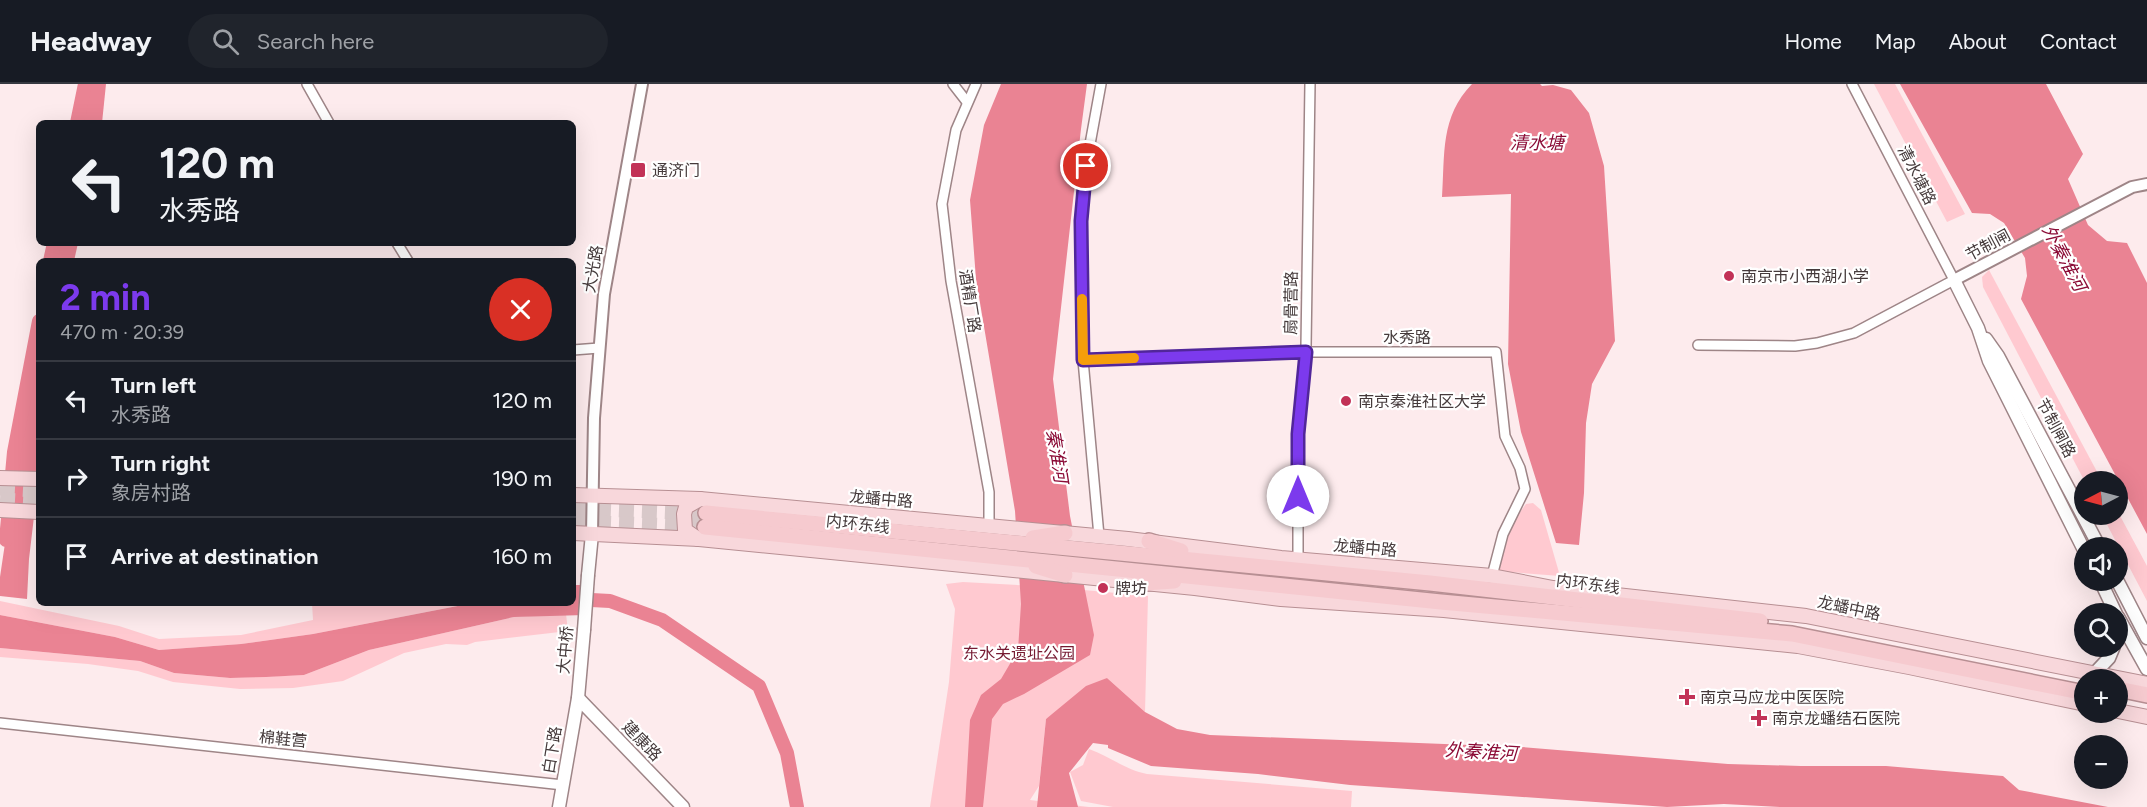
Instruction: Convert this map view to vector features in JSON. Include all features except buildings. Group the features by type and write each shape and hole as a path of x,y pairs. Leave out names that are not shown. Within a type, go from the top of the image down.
{"highway":[{"name":"内环东线","path":"702,519 1008,549 1085,571 1219,578 1373,596 1792,634 2074,691"},
{"path":"1008,549 1065,533"},
{"name":"内环东线","path":"1008,549 1083,542 1219,562 1796,626 2074,675"},
{"path":"1149,542 1219,562"},
{"path":"1008,549 1065,575"},
{"path":"1144,583 1219,578"},
{"path":"2128,691 2147,695"},
{"path":"2128,701 2147,705"}],"main road":[{"name":"节制闸路","path":"1954,280 1978,328 1989,361 2077,537"},
{"name":"节制闸路","path":"1978,328 1998,356 2094,537"},
{"path":"0,478 36,479"},
{"name":"龙蟠中路","path":"576,495 593,496 702,519"},
{"path":"0,510 36,512"},
{"name":"龙蟠中路","path":"576,533 591,534 702,519 989,525 1008,549"},
{"name":"龙蟠中路","path":"1065,533 1083,542 1099,536 1492,576 1553,588 1806,616 2074,675"},
{"name":"大中桥","path":"578,698 591,534"},
{"path":"1065,575 1085,571 1144,583 1281,599 1444,610 1798,646 2074,702"},
{"path":"2123,591 2147,638"},
{"path":"2128,635 2147,669"},
{"path":"2098,669 2109,657"},
{"name":"龙蟠中路","path":"2128,682 2147,684"},
{"name":"白下路","path":"559,807 578,698"},
{"name":"建康路","path":"578,698 683,807"},
{"path":"2128,713 2147,717"}],"street":[{"path":"307,84 327,120"},
{"name":"大光路","path":"591,534 594,418 604,294 642,84"},
{"path":"953,84 967,102"},
{"name":"酒精厂路","path":"976,84 956,130 942,204 951,281 988,492 989,525"},
{"path":"1099,536 1083,360 1081,221 1086,166 1101,84"},
{"name":"扇骨营路","path":"1298,558 1298,434 1306,352 1310,84"},
{"name":"清水塘路","path":"1852,84 1954,280"},
{"name":"节制闸","path":"1954,280 2132,187 2147,184"},
{"path":"1698,345 1795,346 1817,343 1854,333 1954,280"},
{"path":"576,350 599,348"},
{"name":"水秀路","path":"1083,360 1306,352 1496,352 1505,436 1520,468 1526,489 1503,534 1492,576"},
{"name":"棉鞋营","path":"0,723 563,786"}],"green space":[{"path":"1874,84 1895,84 1965,214 1947,222"},
{"path":"1989,270 2097,471 2079,471 1983,287 1982,277"},
{"path":"1533,503 1541,510 1560,576 1497,571 1512,523 1526,504"},
{"path":"2107,525 2125,525 2147,566 2147,601 2128,565 2128,537 2114,537"},
{"name":"东水关遗址公园","path":"963,582 1148,596 1145,712 1107,678 1046,719 1039,786 1030,800 1089,807 930,807 949,682 955,609 946,584"},
{"path":"0,601 119,626 159,639 241,635 313,620 312,606 458,606 313,634 241,644 159,650 115,637 0,615"},
{"path":"566,614 568,631 475,642 467,645 446,644 404,653 343,681 293,688 240,689 173,682 138,671 88,664 0,657 0,648 140,661 174,673 230,678 304,675 369,650 514,617"},
{"path":"1089,749 1147,774 1352,791 1351,807 1113,807 1081,801 1070,772 1083,765"}],"water":[{"path":"84,84 106,84 102,120 78,120"},
{"name":"秦淮河","path":"1001,84 1087,84 1053,379 1070,516 1094,635 1090,655 1003,704 992,719 983,807 965,807 970,720 981,695 1001,679 1018,650 1021,604 1015,511 976,279 970,200 984,125"},
{"name":"清水塘","path":"1472,84 1540,84 1571,90 1589,113 1604,166 1615,341 1592,384 1586,423 1584,493 1579,545 1556,543 1521,432 1508,364 1511,194 1442,197 1444,151 1449,123 1454,110"},
{"name":"外秦淮河","path":"1900,84 2046,84 2083,154 2068,179 2088,225 2107,241 2127,243 2147,283 2147,534 2128,499 2128,471 2113,471 2021,299 2027,276 2025,258 2004,223 1990,214 1972,213"},
{"path":"56,246 77,246 75,258 54,258"},
{"path":"36,349 36,500 27,599 0,596 0,577"},
{"path":"576,585 587,585 585,615 514,617 369,650 304,675 266,677 230,678 174,673 140,661 0,648 0,615 115,637 159,650 241,644 313,634 458,606 576,606"},
{"name":"外秦淮河","path":"1107,678 1145,712 1177,729 1210,735 1522,747 1728,764 1886,766 2003,776 2019,790 2108,807 1780,807 1724,804 1667,807 1350,785 1258,774 1151,766 1108,748 1108,745 1093,743 1069,773 1078,807 1037,807 1046,719 1086,686"}],"waterway":[{"path":"78,120 85,84"},
{"path":"51,258 53,246"},
{"path":"6,540 14,452 36,337"},
{"path":"576,599 610,601 662,620 759,686 787,753 797,807"}],"tunnel":[{"path":"0,488 36,490"},
{"path":"0,500 36,502"},
{"path":"576,508 706,513"},
{"path":"576,522 705,527"}],"slow traffic":[{"path":"1082,299 1083,360 1134,358"}],"place":[{"name":"通济门","path":"638,170"},
{"name":"南京市小西湖小学","path":"1729,276"},
{"name":"南京秦淮社区大学","path":"1346,401"},
{"name":"牌坊","path":"1103,588"},
{"name":"南京马应龙中医医院","path":"1687,697"},
{"name":"南京龙蟠结石医院","path":"1759,718"}],"route":[{"path":"1086,166 1081,221 1083,360 1306,352 1298,434 1298,496"}]}
